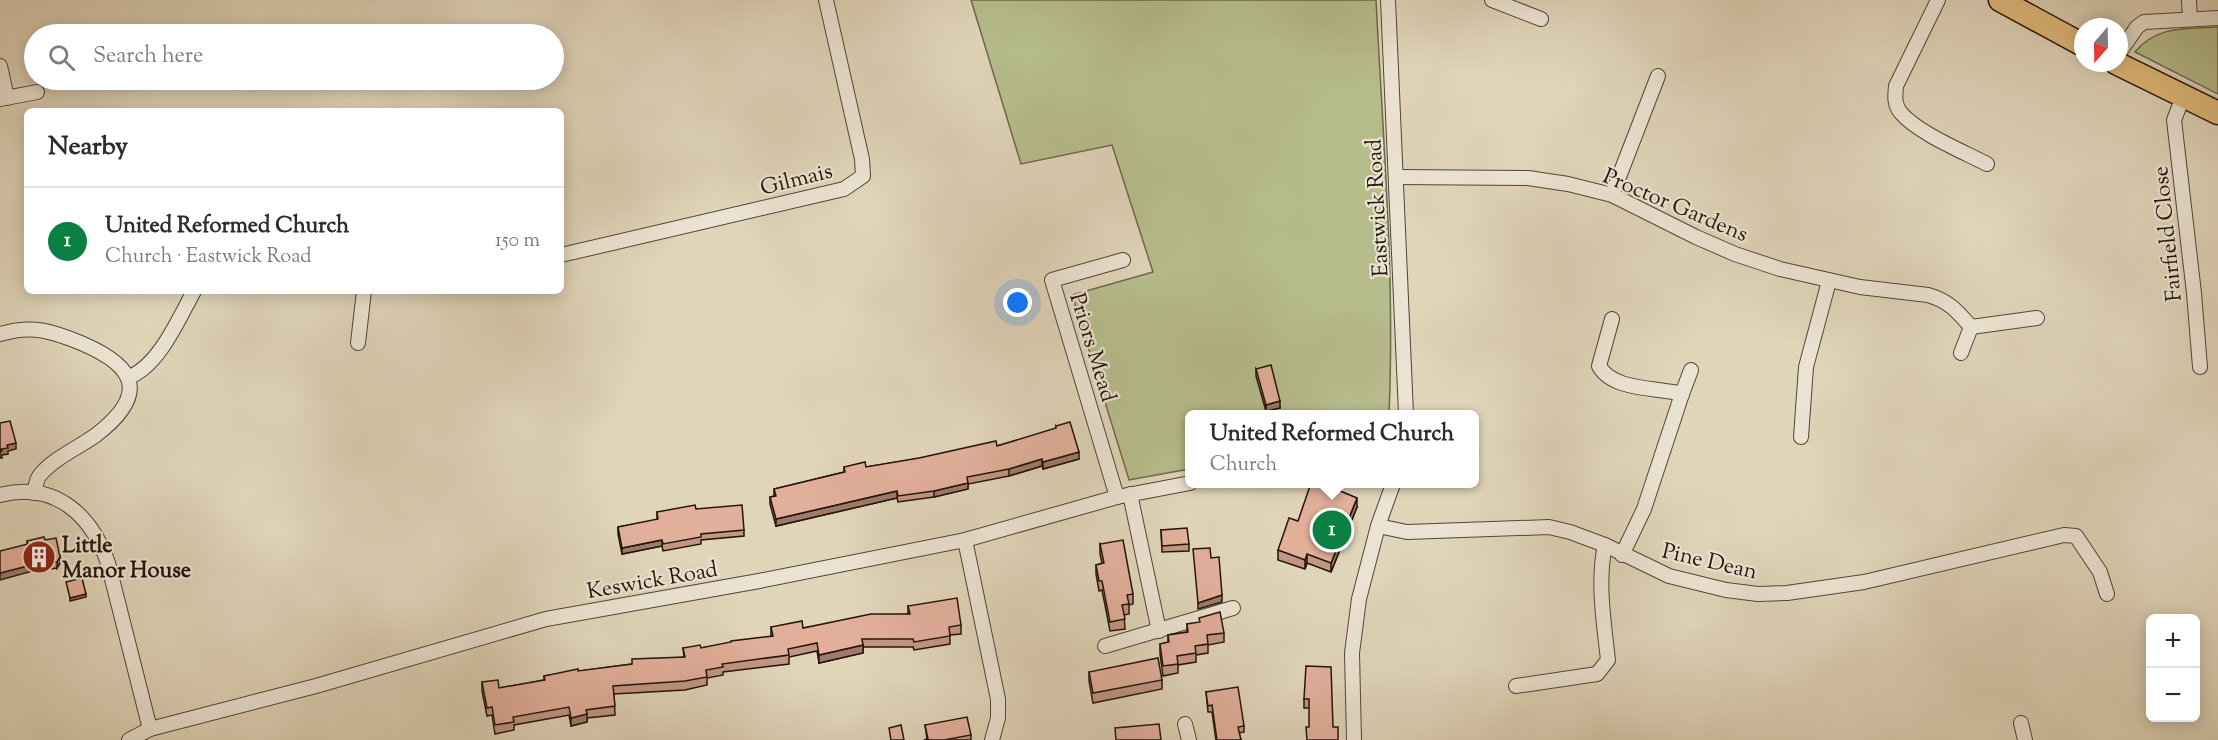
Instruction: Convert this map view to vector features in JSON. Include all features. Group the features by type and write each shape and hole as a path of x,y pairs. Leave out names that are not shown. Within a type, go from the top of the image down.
{"main road":[{"path":"2010,3 2074,40"},
{"path":"2128,69 2218,113"}],"street":[{"name":"Gilmais","path":"564,254 844,189 863,176 862,159 826,0"},
{"name":"Eastwick Road","path":"1388,0 1406,410"},
{"path":"1492,0 1541,19"},
{"path":"1938,0 1896,86 1895,102 1901,113 1930,135 1988,164"},
{"path":"2189,0 2190,19"},
{"path":"2128,40 2144,22 2218,18"},
{"path":"0,66 3,98 37,92"},
{"path":"1612,195 1658,76"},
{"name":"Fairfield Close","path":"2182,97 2174,120 2200,367"},
{"name":"Proctor Gardens","path":"1396,177 1528,178 1568,184 1612,195 1695,237 1735,254 1780,269 1829,281 1942,299 1954,308 1971,327"},
{"name":"Priors Mead","path":"1123,260 1052,280 1123,495"},
{"path":"1801,437 1806,367 1829,281"},
{"path":"129,377 146,368 167,339 193,294"},
{"path":"358,343 364,294"},
{"path":"1961,353 1971,327 2037,318"},
{"path":"1612,319 1599,366 1604,376 1616,382 1682,394"},
{"path":"0,334 24,328 55,333 100,351 122,368 129,377 130,392 127,402 97,434 45,471 38,480 34,493"},
{"path":"1622,555 1644,509 1691,370"},
{"name":"Keswick Road","path":"129,740 150,729 316,686 546,620 965,540 1123,495 1185,484"},
{"path":"1354,740 1352,653 1359,598 1378,526 1391,488"},
{"path":"0,495 12,492 34,493 66,503 80,514 102,544 150,729"},
{"path":"1123,495 1159,631"},
{"name":"Pine Dean","path":"1378,526 1407,532 1549,527 1605,545 1669,576 1726,590 1758,594 1787,593 1864,582 2064,535 2076,536 2100,572 2107,594"},
{"path":"965,540 998,699 998,718 992,740"},
{"path":"1516,686 1597,674 1608,660 1601,561 1605,545"},
{"path":"1105,646 1233,608"},
{"path":"2021,723 2025,740"},
{"path":"1185,724 1189,740"}],"green space":[{"path":"971,0 1376,0 1389,259 1389,410 1185,410 1185,470 1129,480 1072,295 1153,272 1112,145 1021,164"},
{"path":"2218,27 2218,94 2135,52 2144,43 2162,33 2173,30"}],"building":[{"path":"1271,365 1280,401 1266,405 1256,369"},
{"path":"10,421 16,443 7,445 8,448 1,449 0,452 0,423"},
{"path":"1070,422 1079,452 1043,462 1042,459 1009,469 967,477 968,483 934,491 898,496 897,491 776,519 770,497 776,496 774,489 845,472 844,467 865,462 866,467 996,441 997,446"},
{"path":"1309,488 1333,488 1357,498 1331,563 1307,554 1305,560 1278,550 1289,518 1298,521"},
{"path":"695,505 696,509 742,505 744,530 701,534 701,537 663,544 662,540 622,548 618,527 658,519 657,512"},
{"path":"1187,528 1189,544 1162,546 1161,530"},
{"path":"44,537 45,540 56,538 60,557 57,562 47,561 0,573 0,551 28,544 27,541"},
{"path":"1123,540 1133,594 1127,595 1129,604 1122,605 1125,619 1110,622 1102,581 1099,581 1096,565 1104,563 1100,544"},
{"path":"1210,548 1211,558 1219,557 1222,595 1198,603 1193,549"},
{"path":"82,578 86,594 70,598 66,582"},
{"path":"957,598 961,625 949,627 950,636 914,642 913,639 862,639 863,645 819,655 817,643 788,649 789,655 722,664 723,667 706,670 707,677 685,681 613,686 615,706 586,710 587,714 571,718 569,707 513,717 514,722 495,725 492,707 487,708 482,682 498,680 499,688 545,680 544,676 578,669 578,671 632,664 632,659 685,657 683,648 700,645 701,648 731,641 773,636 771,627 802,621 803,628 871,614 910,614 908,606"},
{"path":"1220,612 1224,633 1207,635 1208,644 1195,646 1196,653 1177,656 1178,664 1163,666 1160,644 1169,642 1168,635 1188,632 1187,624 1200,622 1199,618"},
{"path":"1158,658 1162,680 1093,693 1089,672"},
{"path":"1306,666 1331,667 1333,727 1338,727 1338,740 1307,740 1309,699 1304,699"},
{"path":"1238,687 1244,726 1238,727 1241,740 1217,740 1212,705 1208,706 1206,692"},
{"path":"967,717 971,735 944,740 924,740 928,739 925,725"},
{"path":"1159,724 1161,740 1116,740 1115,728"},
{"path":"901,725 904,740 891,740 889,728"}],"place":[{"name":"United Reformed Church","path":"1332,530"},
{"name":"Little Manor House","path":"39,557"}]}
